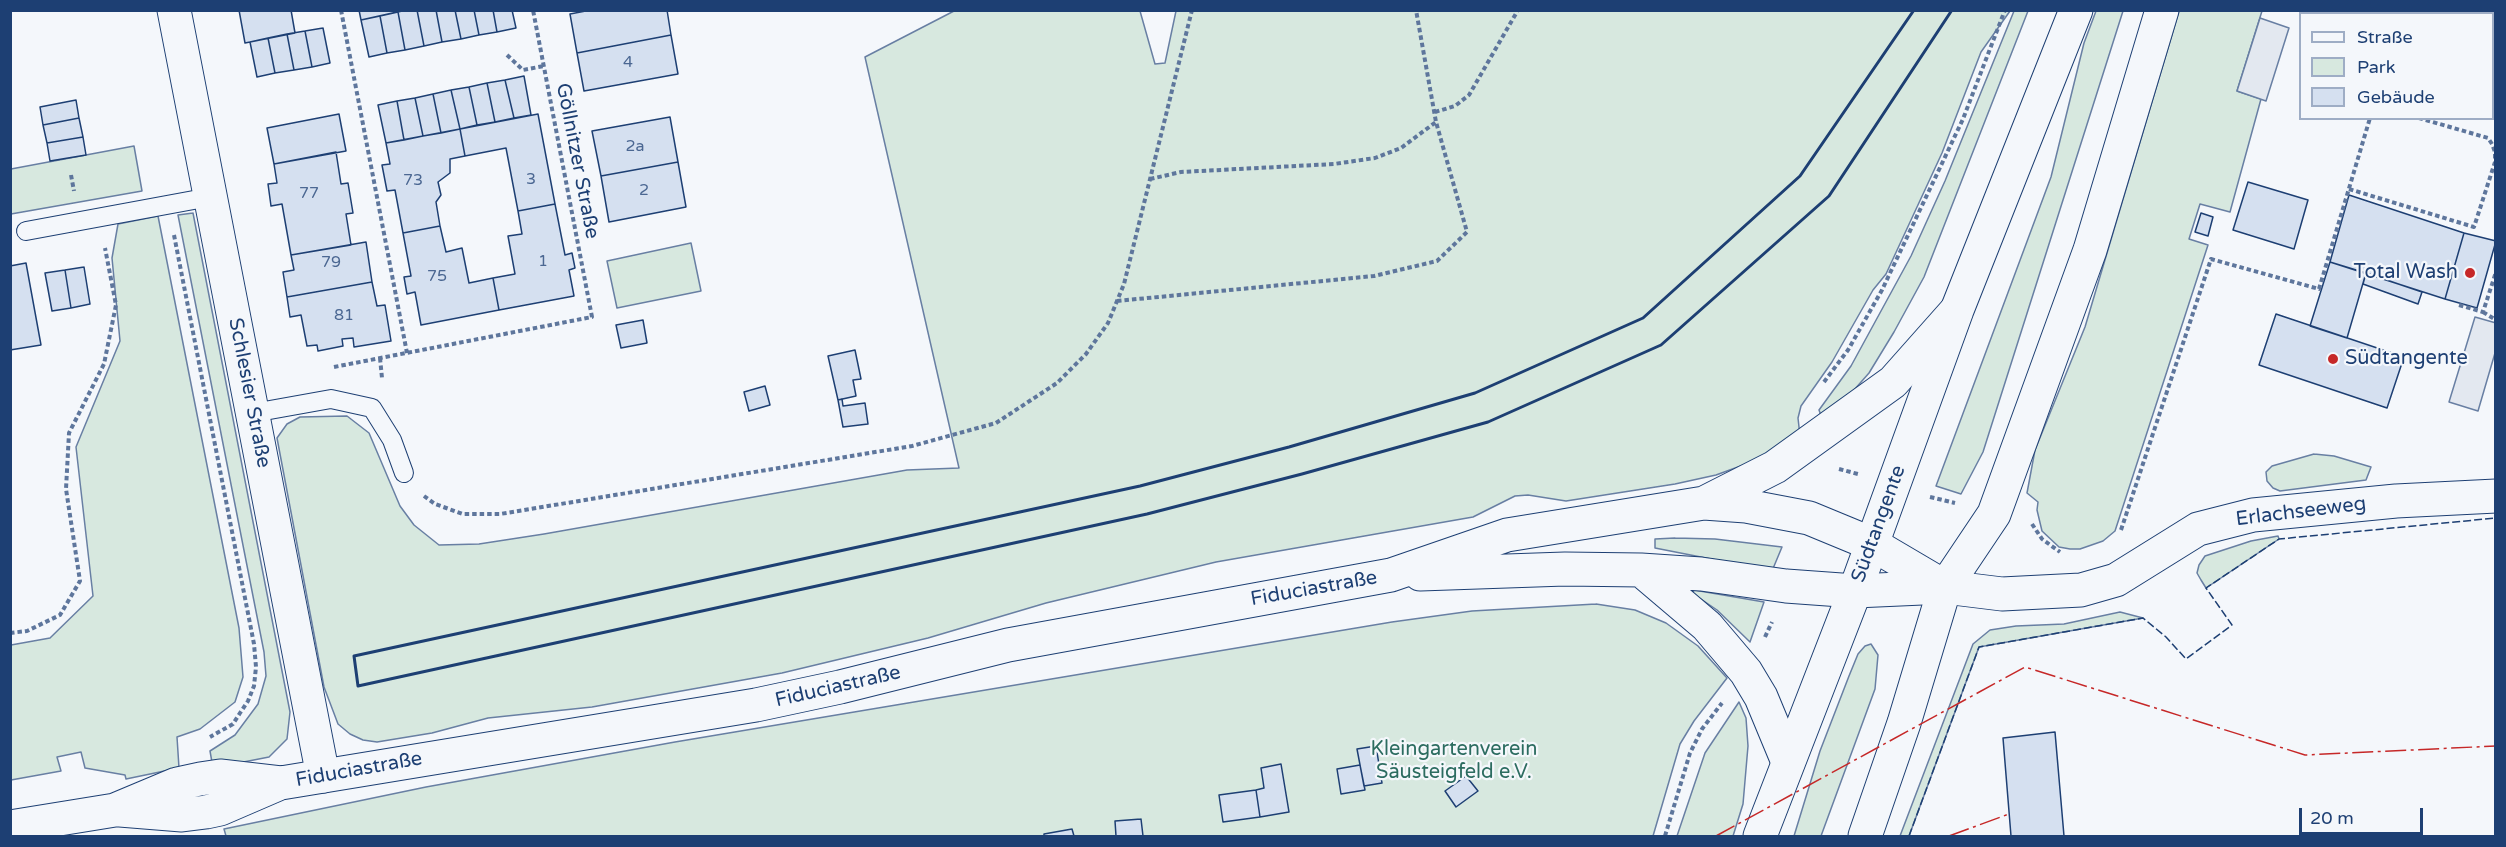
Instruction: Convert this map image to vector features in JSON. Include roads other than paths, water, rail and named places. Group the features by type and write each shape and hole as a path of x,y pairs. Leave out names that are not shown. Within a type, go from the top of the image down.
{"main road":[{"name":"Schlesier Straße","path":"174,10 323,776"},
{"name":"Südtangente","path":"1760,837 1855,591 1957,310 2076,10"},
{"path":"1865,837 1904,723 1945,587 1994,514 2090,250 2162,10"},
{"path":"1704,503 1775,467 1893,382 1957,310"},
{"name":"Erlachseeweg","path":"1945,587 2002,594 2081,590 2116,580 2198,529 2253,515 2396,501 2496,496"},
{"name":"Fiduciastraße","path":"115,810 182,815 220,809 281,783 756,705 852,685 1008,645 1391,575 1507,535 1704,503 1746,506 1809,519 1872,544 1945,587"},
{"name":"Fiduciastraße","path":"1391,575 1484,574 1565,569 1641,570 1701,574 1759,583 1855,591 1945,587"},
{"path":"1641,570 1707,626 1746,672 1761,697 1788,762"},
{"name":"Fiduciastraße","path":"10,828 115,810 177,784 200,779 220,776 281,783"}],"lane":[{"path":"27,231 210,197"},
{"path":"252,413 331,399 372,408 392,440 404,473"}],"place":[{"name":"Total Wash","path":"2470,273"},
{"name":"Südtangente","path":"2333,359"}],"park label":[{"name":"Kleingartenverein Säusteigfeld e.V.","path":"1454,762"}]}
